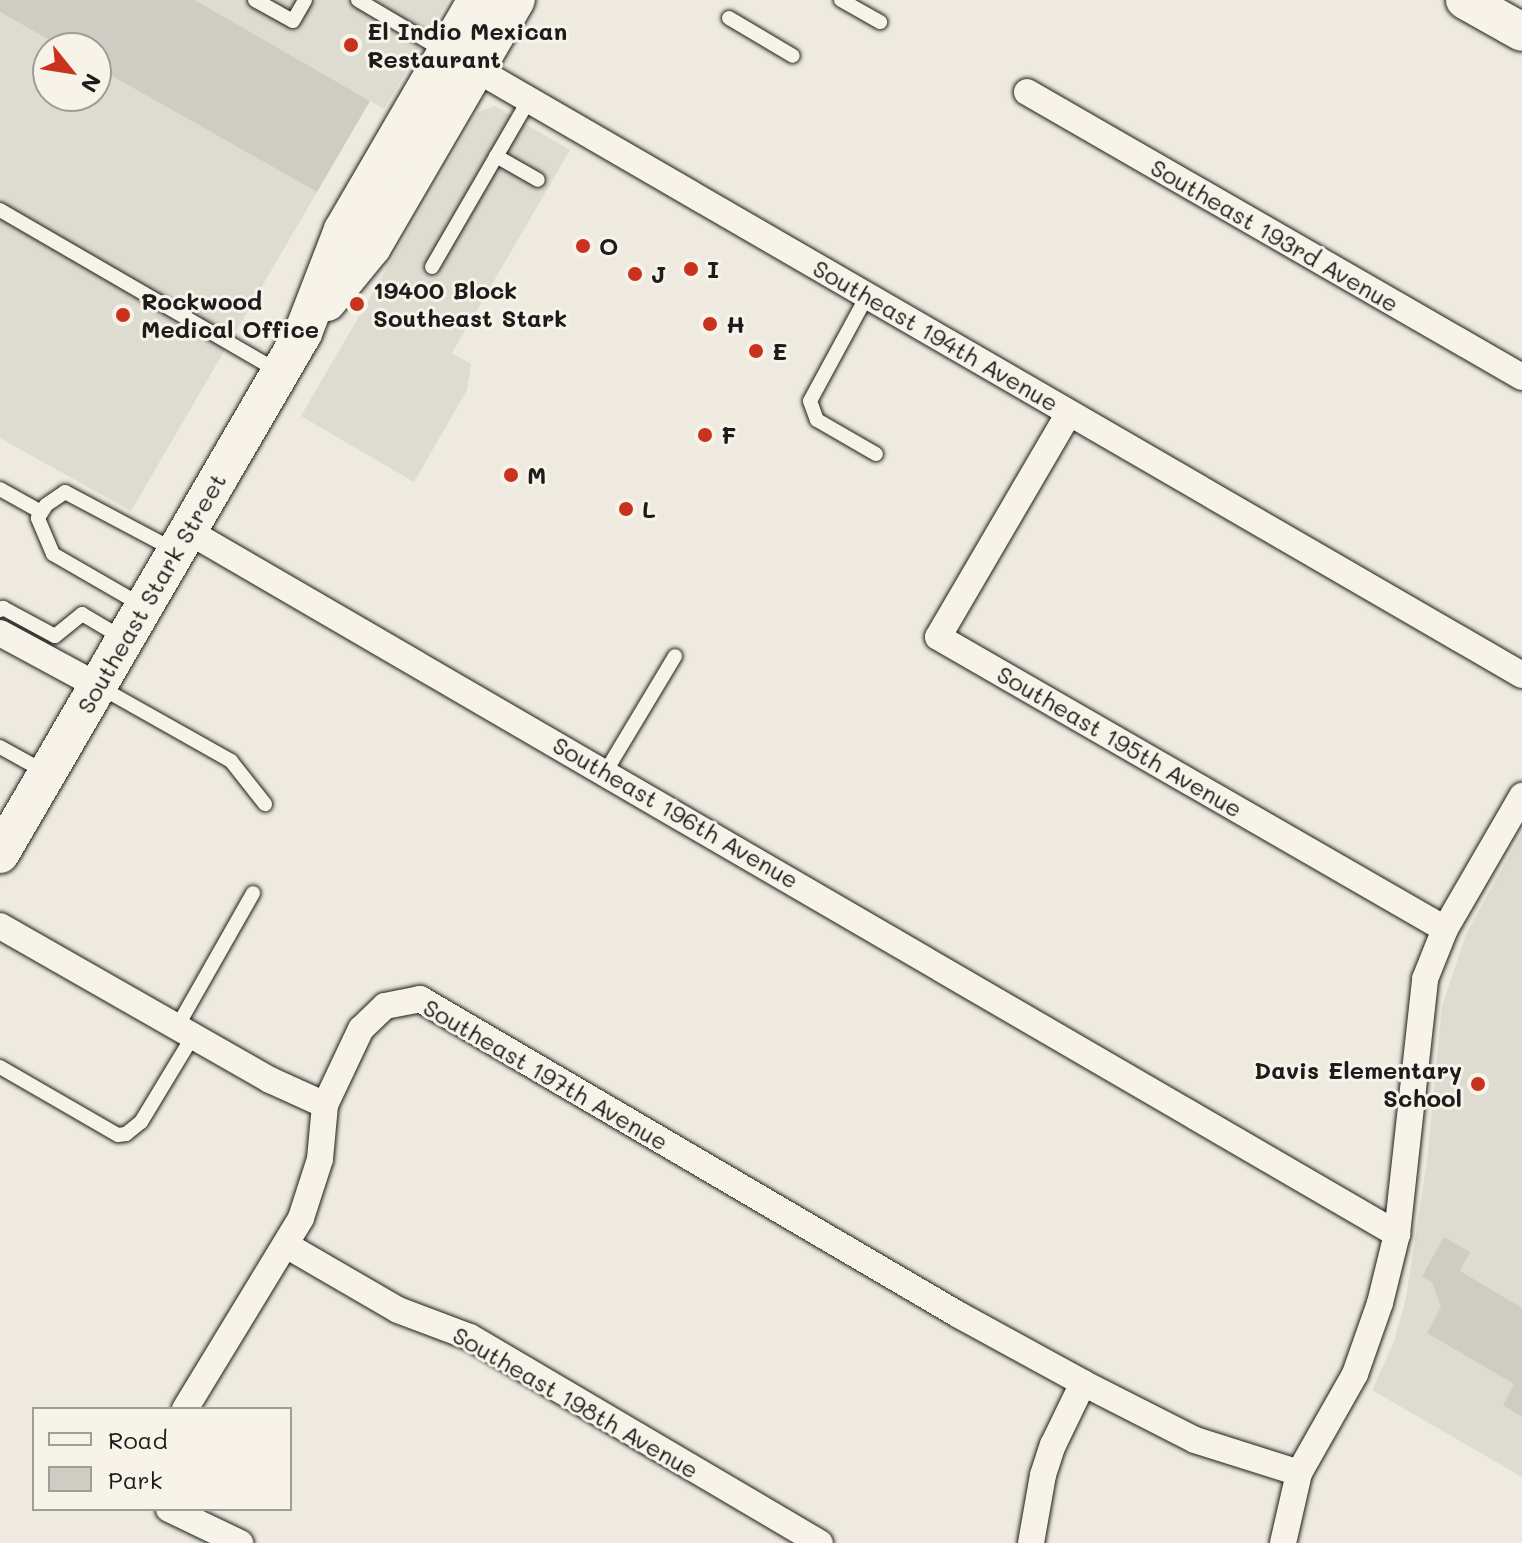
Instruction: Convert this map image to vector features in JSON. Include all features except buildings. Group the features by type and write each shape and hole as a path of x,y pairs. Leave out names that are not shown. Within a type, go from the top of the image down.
{"main road":[{"path":"1465,0 1522,32"},
{"name":"Southeast Stark Street","path":"0,854 303,333 372,247 486,9"}],"street":[{"name":"Southeast 194th Avenue","path":"461,61 1522,675"},
{"name":"Southeast 193rd Avenue","path":"1027,92 1522,377"},
{"name":"Southeast 195th Avenue","path":"1069,413 938,637 1445,929"},
{"name":"Southeast 196th Avenue","path":"182,541 606,771 1397,1234"},
{"path":"0,633 98,686"},
{"path":"1283,1543 1299,1473 1365,1351 1397,1234 1425,979 1445,929 1522,796"},
{"path":"0,926 270,1080 325,1105"},
{"name":"Southeast 197th Avenue","path":"186,1407 286,1245 311,1194 320,1159 325,1105 340,1066 371,1016 394,1003 420,999 959,1315 1083,1383 1195,1440 1299,1473"},
{"name":"Southeast 198th Avenue","path":"286,1245 398,1310 470,1337 820,1543"},
{"path":"1031,1543 1048,1460 1083,1383"},
{"path":"173,1511 240,1543"}],"lane":[{"path":"255,0 293,21 305,0"},
{"path":"358,0 461,61"},
{"path":"841,0 880,22"},
{"path":"729,18 793,56"},
{"path":"432,267 529,100"},
{"path":"496,156 538,180"},
{"path":"0,210 280,372"},
{"path":"867,296 810,401 817,420 876,454"},
{"path":"0,489 41,512"},
{"path":"144,606 53,554 42,533 38,518 41,512 65,492 182,541"},
{"path":"0,610 3,608 55,636 82,614 125,639"},
{"path":"606,771 675,656"},
{"path":"98,686 231,761 265,804"},
{"path":"0,747 47,773"},
{"path":"0,1067 118,1135 126,1134 141,1122 253,893"}],"shaded area":[{"path":"195,0 448,0 384,109"},
{"name":"Rockwood Medical Office","path":"0,12 35,32 32,32 32,112 112,112 112,76 317,192 131,511 0,438"},
{"path":"495,106 570,150 452,353 471,364 467,390 414,482 301,416 478,112"},
{"name":"Davis Elementary School","path":"1522,833 1522,1477 1372,1390 1394,1342 1406,1298 1427,1161 1442,1006 1466,934"}],"green space":[{"path":"0,0 195,0 370,101 317,192 112,76 112,32 35,32 0,12"},
{"path":"1444,1237 1470,1252 1460,1271 1522,1308 1522,1417 1503,1405 1514,1384 1427,1333 1441,1307 1432,1282 1422,1276"}],"place":[{"name":"El Indio Mexican Restaurant","path":"351,45"},
{"name":"O","path":"583,246"},
{"name":"I","path":"691,269"},
{"name":"J","path":"635,274"},
{"name":"19400 Block Southeast Stark","path":"357,304"},
{"name":"Rockwood Medical Office","path":"123,315"},
{"name":"H","path":"710,324"},
{"name":"E","path":"756,351"},
{"name":"F","path":"705,435"},
{"name":"M","path":"511,475"},
{"name":"L","path":"626,509"},
{"name":"Davis Elementary School","path":"1478,1084"}]}
